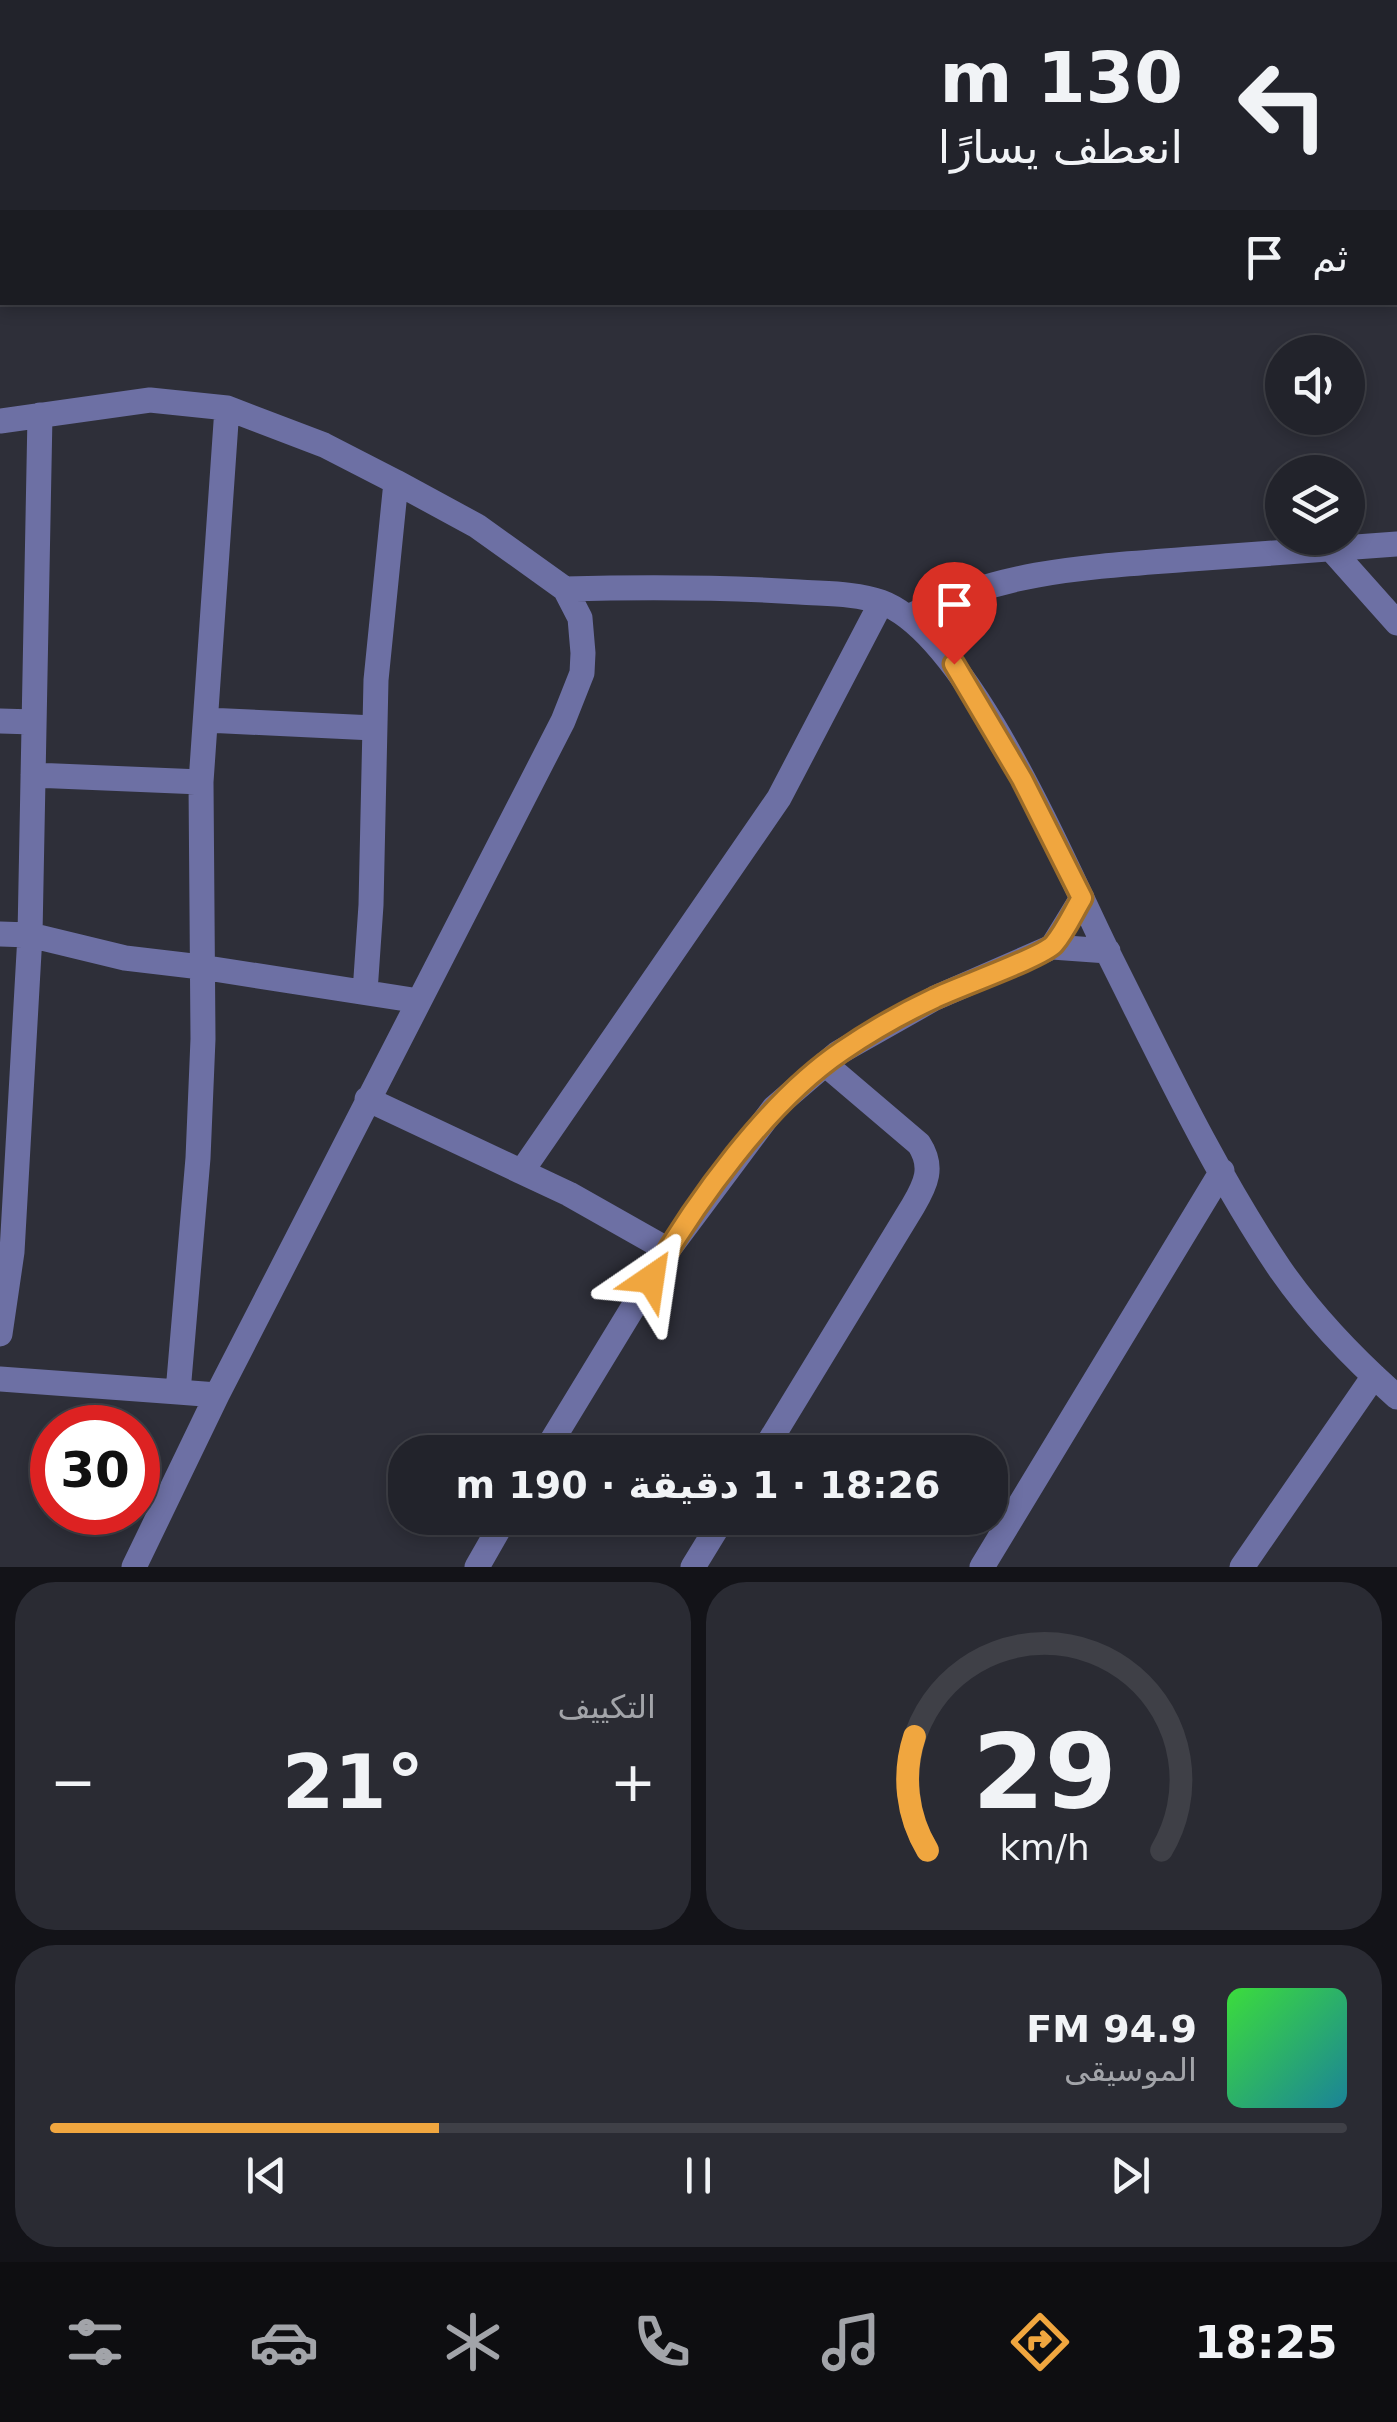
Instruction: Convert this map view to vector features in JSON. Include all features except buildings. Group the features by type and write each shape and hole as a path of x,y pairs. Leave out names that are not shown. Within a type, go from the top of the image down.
{"street":[{"path":"0,421 150,400 227,408 324,444 477,526 565,589 580,618 582,673 574,696 367,1099 134,1567"},
{"path":"178,1392 198,1158 203,1038 201,782 227,408"},
{"path":"0,1334 16,1197 30,935 40,414"},
{"path":"365,992 380,617 396,482"},
{"path":"1365,546 1397,544"},
{"path":"908,617 962,593 1034,573 1265,554"},
{"path":"1335,555 1397,623"},
{"path":"565,589 832,594 881,602 930,634 977,700 1222,1170 1282,1271 1397,1397"},
{"path":"522,1171 779,798 881,602"},
{"path":"206,720 374,728"},
{"path":"0,721 34,722"},
{"path":"34,775 201,782"},
{"path":"1052,947 1082,898"},
{"path":"0,934 30,935 125,958 201,966 419,1001"},
{"path":"555,1435 668,1250 774,1108 867,1034 935,998 1052,947 1108,951"},
{"path":"773,1435 914,1206 928,1172 927,1156 919,1144 825,1064"},
{"path":"367,1099 569,1194 668,1250"},
{"path":"982,1567 1222,1170"},
{"path":"1242,1567 1374,1376"},
{"path":"0,1379 218,1395"},
{"path":"476,1567 495,1535"},
{"path":"693,1567 713,1535"}],"route":[{"path":"651,1279 747,1142 774,1108 810,1076 867,1034 917,1007 1052,947 1082,898 1022,779 954,664"}]}
